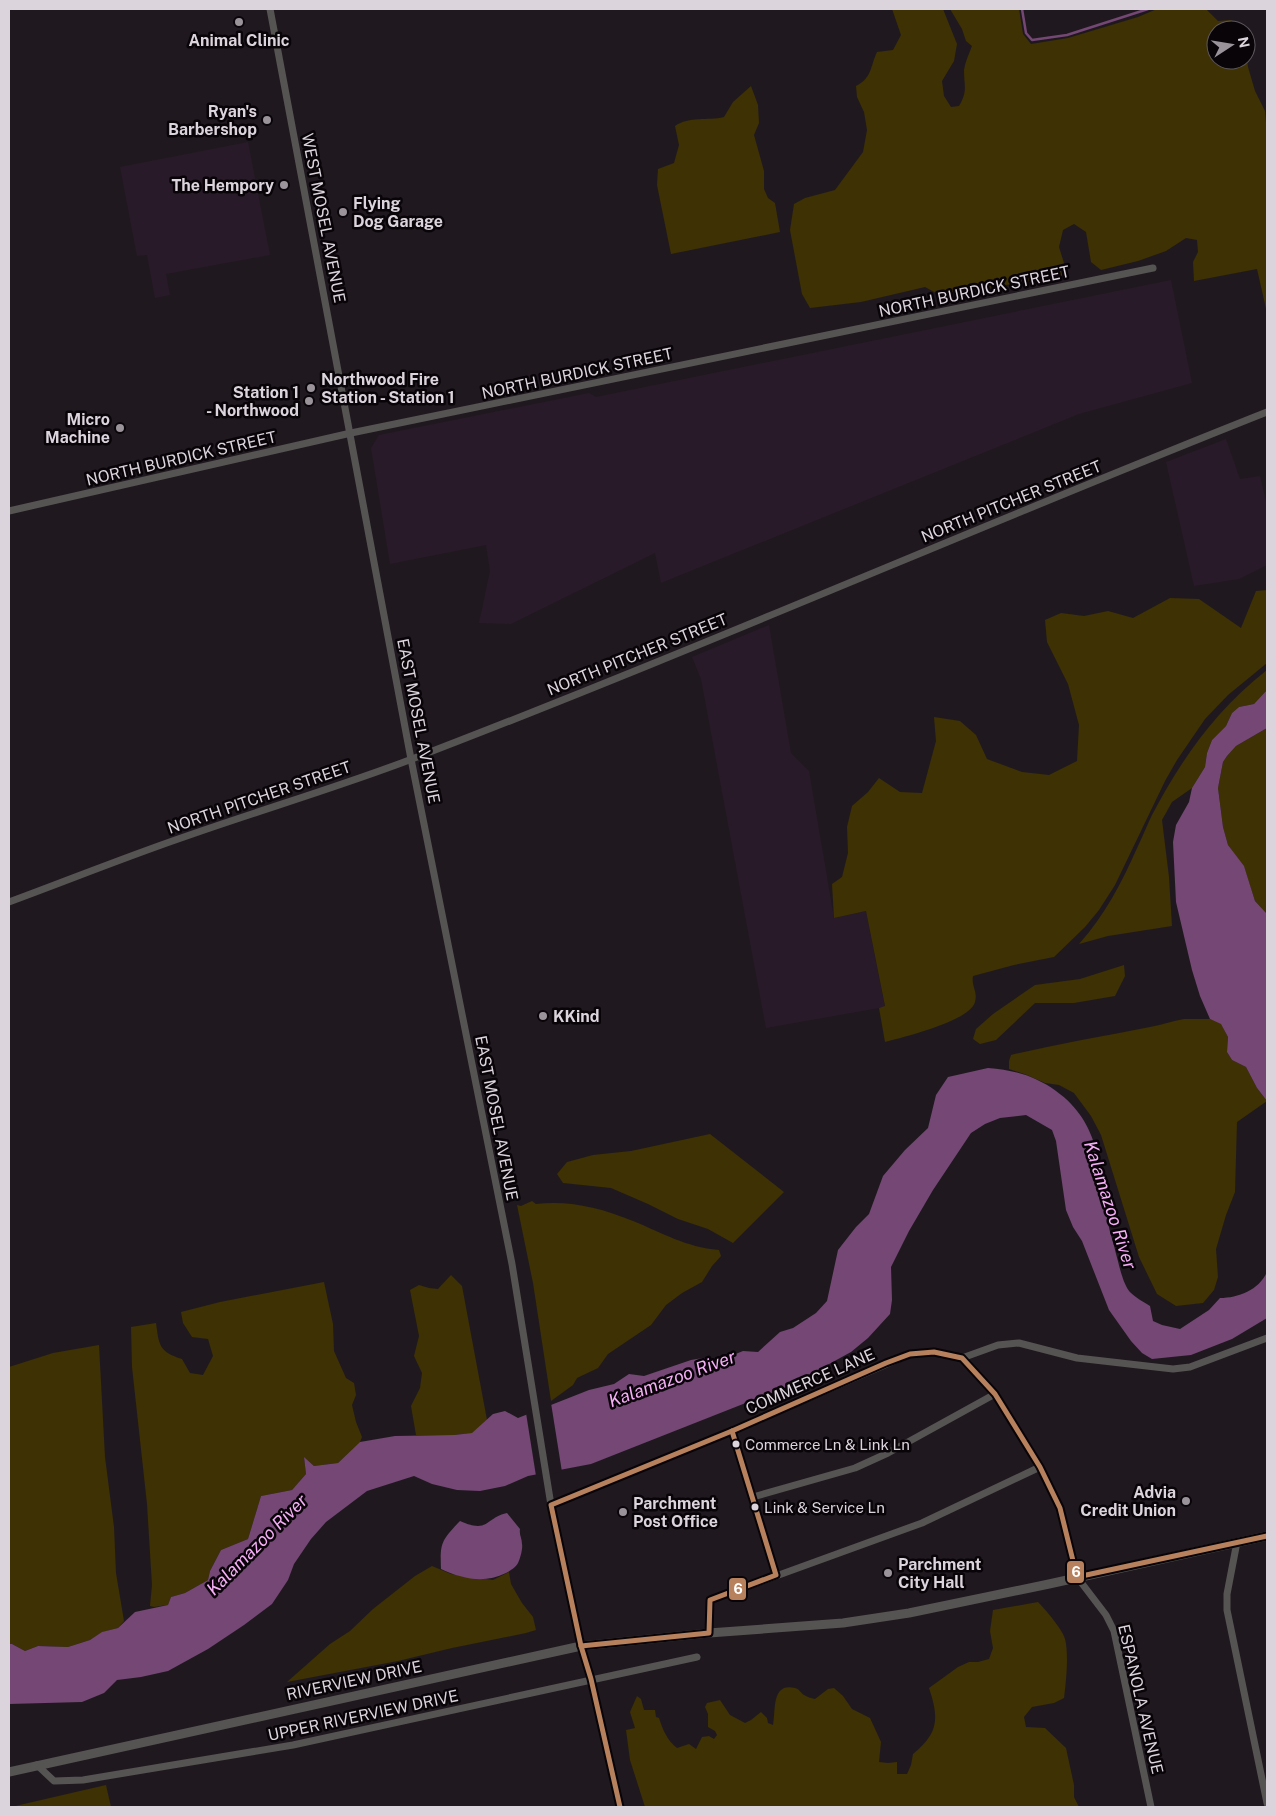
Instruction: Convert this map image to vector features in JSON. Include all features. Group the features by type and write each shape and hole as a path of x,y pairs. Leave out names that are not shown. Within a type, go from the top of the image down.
{"street":[{"name":"WEST MOSEL AVENUE","path":"270,9 351,433"},
{"name":"NORTH BURDICK STREET","path":"9,511 351,433 1153,268"},
{"name":"NORTH PITCHER STREET","path":"9,902 180,838 343,784 411,759 712,640 1267,412"},
{"name":"EAST MOSEL AVENUE","path":"351,433 411,759 512,1264 551,1505 581,1646 591,1679 620,1807"},
{"path":"1078,1577 1064,1518 1040,1467 995,1394 962,1358 998,1345 1019,1343 1076,1358 1173,1369 1190,1367 1267,1338"},
{"name":"COMMERCE LANE","path":"551,1505 732,1431 910,1354 934,1352 962,1358"},
{"path":"753,1498 855,1468 888,1453 995,1394"},
{"path":"732,1431 776,1575"},
{"path":"709,1633 710,1600 922,1523 1040,1467"},
{"name":"RIVERVIEW DRIVE","path":"9,1772 581,1646 709,1633 843,1623 908,1613 1267,1536"},
{"path":"1236,1542 1227,1594 1227,1610 1267,1802"},
{"name":"ESPANOLA AVENUE","path":"1078,1577 1106,1615 1114,1631 1151,1807"},
{"name":"UPPER RIVERVIEW DRIVE","path":"37,1765 54,1781 82,1780 292,1745 697,1656"}],"shaded area":[{"path":"892,9 943,9 957,44 954,61 942,81 944,96 951,107 959,106 964,96 964,70 972,46 966,41 962,29 950,9 1019,9 1023,34 1031,44 1068,38 1138,17 1157,9 1206,9 1217,20 1206,20 1206,70 1249,70 1255,91 1265,111 1267,134 1267,313 1257,269 1194,281 1193,262 1198,252 1197,240 1186,238 1166,251 1138,261 1101,270 1091,262 1086,232 1074,224 1063,230 1059,247 1064,263 1062,276 968,291 936,293 925,287 861,302 810,308 802,294 790,230 794,204 805,198 835,190 863,152 867,130 864,112 857,97 856,86 868,76 877,52 893,50 901,35"},
{"path":"751,86 758,105 759,123 754,135 764,171 764,189 768,198 775,203 780,232 671,254 657,185 658,169 674,163 679,145 675,126 686,121 724,117 733,102"},
{"path":"248,142 270,255 166,274 170,295 155,298 147,255 137,256 120,167"},
{"path":"1171,280 1192,383 1079,414 661,583 655,553 511,624 479,623 490,571 486,545 390,564 371,448 379,435 589,393 596,397"},
{"path":"1226,439 1240,479 1260,476 1267,506 1267,565 1239,579 1194,586 1166,462"},
{"path":"1267,590 1267,663 1228,695 1205,719 1165,781 1115,885 1099,910 1085,927 1054,957 973,976 976,995 975,1002 962,1016 935,1027 885,1042 879,1008 885,1006 866,911 834,918 832,884 842,877 848,853 847,827 852,806 868,792 879,778 900,792 922,793 936,741 934,717 960,721 976,735 987,759 1022,772 1049,775 1077,761 1079,725 1068,684 1047,642 1045,620 1061,613 1084,616 1108,611 1133,618 1170,598 1199,599 1241,628 1256,591"},
{"path":"769,625 791,753 809,771 834,918 866,911 885,1007 766,1028 701,679 692,657"},
{"path":"1267,670 1267,690 1254,704 1239,707 1232,713 1226,726 1212,740 1207,753 1205,767 1192,788 1172,802 1162,820 1169,877 1172,926 1108,936 1079,944 1097,922 1112,898 1163,794 1188,755 1216,718"},
{"path":"1267,728 1267,914 1255,901 1244,867 1228,845 1223,827 1218,788 1223,762 1227,756 1236,746"},
{"path":"1124,965 1125,976 1115,996 1074,1003 1035,1003 996,1040 980,1044 973,1039 976,1029 993,1014 1035,985 1080,979"},
{"path":"1184,1019 1210,1019 1221,1023 1228,1037 1227,1052 1232,1060 1246,1067 1257,1088 1267,1101 1237,1122 1235,1192 1216,1249 1218,1277 1214,1290 1203,1303 1176,1306 1157,1294 1139,1257 1101,1135 1091,1116 1074,1093 1059,1085 1045,1083 1009,1069 1009,1061 1011,1055"},
{"path":"710,1134 784,1192 733,1243 708,1229 678,1219 611,1188 563,1183 557,1174 567,1162 593,1155 631,1151"},
{"path":"532,1201 536,1204 573,1204 609,1212 685,1243 719,1250 721,1256 702,1282 666,1305 651,1325 608,1354 598,1368 577,1378 573,1385 551,1401 533,1283 517,1205 521,1206"},
{"path":"451,1275 462,1286 487,1420 473,1433 416,1435 411,1406 420,1388 422,1373 414,1356 419,1336 410,1290 419,1285 438,1289"},
{"path":"324,1282 333,1324 334,1351 346,1378 354,1383 356,1395 352,1405 362,1437 360,1442 338,1463 314,1466 304,1457 306,1474 292,1490 261,1496 248,1539 221,1550 210,1571 208,1580 185,1593 171,1597 168,1605 150,1606 152,1585 147,1504 132,1367 131,1327 156,1323 159,1342 164,1350 182,1359 190,1373 203,1375 213,1356 208,1339 192,1337 183,1323 181,1312 220,1302"},
{"path":"99,1345 105,1457 114,1527 116,1573 124,1621 118,1628 103,1632 90,1640 68,1647 38,1646 25,1651 9,1644 9,1367 53,1353"},
{"path":"432,1566 451,1574 493,1580 509,1572 511,1584 533,1617 536,1630 398,1661 287,1682 330,1644 350,1631 373,1609 415,1576"},
{"path":"1038,1602 1064,1635 1067,1660 1066,1685 1064,1698 1054,1703 1032,1707 1024,1717 1026,1727 1045,1728 1066,1748 1074,1785 1074,1797 1079,1807 645,1807 630,1760 626,1730 635,1728 630,1712 637,1696 641,1699 644,1710 655,1710 656,1717 659,1718 666,1734 677,1748 689,1744 696,1749 702,1737 709,1736 714,1739 717,1735 715,1731 708,1727 708,1714 705,1707 707,1703 720,1700 730,1715 745,1723 761,1712 767,1718 768,1723 773,1725 776,1699 782,1689 787,1687 795,1688 805,1696 815,1699 828,1689 834,1688 843,1696 852,1709 870,1718 881,1742 879,1762 897,1762 897,1774 907,1774 913,1754 922,1746 932,1732 935,1717 929,1688 958,1667 969,1662 989,1659 993,1648 990,1631 993,1610"},
{"path":"106,1785 111,1807 11,1807"}],"water":[{"path":"1267,690 1267,728 1236,746 1227,756 1223,762 1218,788 1223,827 1228,845 1244,866 1255,901 1267,914 1267,1101 1257,1088 1246,1067 1232,1060 1227,1052 1228,1037 1221,1024 1210,1019 1200,996 1176,902 1173,842 1176,825 1189,802 1192,788 1205,767 1207,753 1212,740 1226,726 1232,713 1239,707 1254,704"},
{"name":"Kalamazoo River","path":"988,1068 1015,1072 1040,1081 1056,1091 1071,1104 1082,1118 1096,1149 1109,1229 1120,1269 1128,1290 1150,1306 1153,1321 1180,1329 1209,1310 1220,1298 1241,1295 1247,1292 1259,1284 1267,1272 1267,1318 1232,1339 1191,1355 1152,1359 1142,1353 1109,1310 1082,1241 1073,1227 1066,1210 1056,1141 1052,1130 1026,1115 1000,1118 985,1124 971,1133 933,1190 891,1267 892,1300 890,1314 868,1338 851,1352 789,1386 591,1464 528,1476 505,1486 480,1491 457,1490 432,1484 414,1476 367,1491 326,1522 311,1539 294,1564 288,1580 272,1604 208,1649 168,1671 117,1680 104,1693 82,1702 9,1704 9,1644 25,1651 38,1646 68,1647 90,1640 102,1632 118,1628 135,1612 168,1605 171,1597 185,1593 208,1580 210,1571 221,1550 248,1539 261,1496 292,1490 306,1474 304,1457 314,1466 338,1463 360,1442 395,1436 472,1433 493,1414 505,1411 518,1418 589,1390 614,1384 629,1374 644,1376 691,1360 703,1358 721,1360 743,1351 758,1352 780,1332 793,1328 816,1313 827,1301 838,1250 869,1214 883,1176 905,1150 928,1128 936,1095 948,1077"},
{"path":"507,1513 520,1529 522,1542 520,1557 514,1567 498,1576 482,1579 465,1578 441,1569 443,1543 460,1521 469,1525 482,1526 494,1518"}],"pier":[{"path":"551,1403 562,1472 536,1476 526,1413"}],"waterway":[{"path":"1022,9 1026,33 1032,40 1067,35 1148,9"}],"transit line":[{"name":"6","path":"620,1807 591,1679 581,1646 551,1505 732,1431 886,1363 910,1354 934,1352 962,1358 995,1394 1040,1467 1060,1508 1077,1577 1267,1536"},
{"name":"6","path":"581,1646 709,1633 710,1600 776,1575 732,1431"}],"place":[{"name":"Animal Clinic","path":"239,22"},
{"name":"Ryan's Barbershop","path":"267,120"},
{"name":"The Hempory","path":"284,185"},
{"name":"Flying Dog Garage","path":"343,212"},
{"name":"Northwood Fire Station - Station 1","path":"311,388"},
{"name":"Station 1 - Northwood","path":"309,401"},
{"name":"Micro Machine","path":"120,428"},
{"name":"KKind","path":"543,1016"},
{"name":"Commerce Ln & Link Ln","path":"736,1444"},
{"name":"Advia Credit Union","path":"1186,1501"},
{"name":"Link & Service Ln","path":"755,1507"},
{"name":"Parchment Post Office","path":"623,1512"},
{"name":"Parchment City Hall","path":"888,1573"}]}
